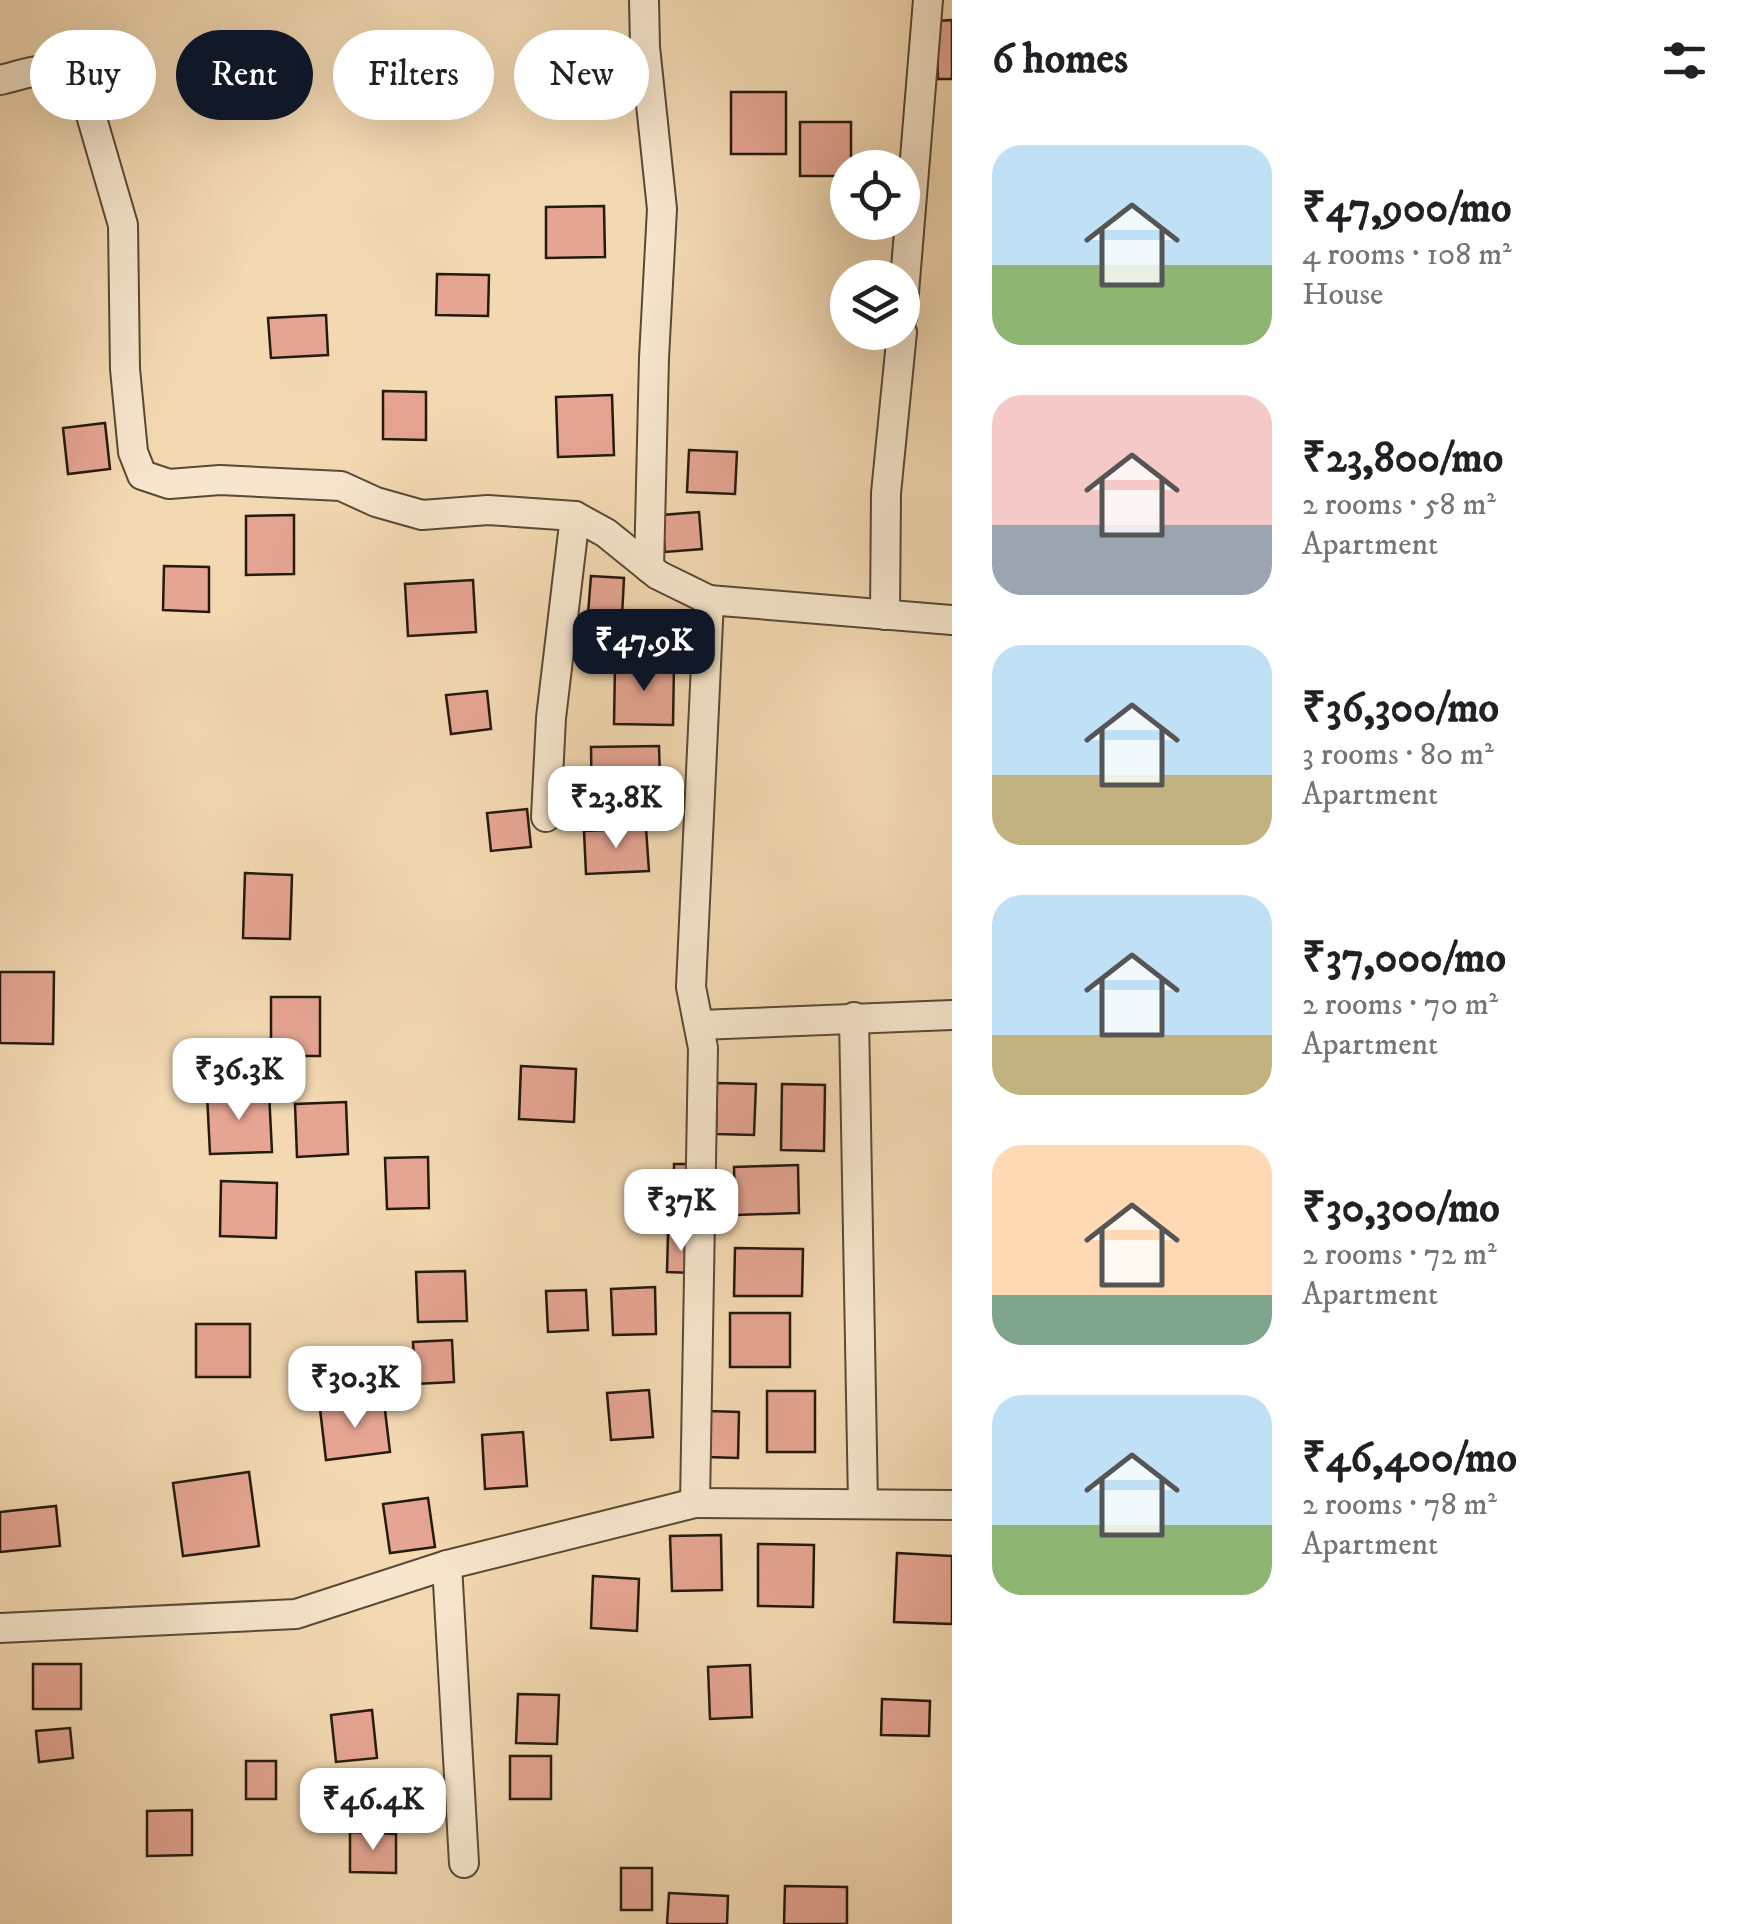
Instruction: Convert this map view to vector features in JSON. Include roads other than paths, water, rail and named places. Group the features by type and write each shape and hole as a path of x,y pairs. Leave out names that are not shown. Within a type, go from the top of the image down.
{"street":[{"path":"644,0 645,47 662,208 649,568"},
{"path":"907,260 928,0"},
{"path":"0,80 48,69 73,75 84,91 123,226 124,368 132,452 142,475 169,484 220,480 341,486 376,502 422,515 488,510 575,516 606,533 649,568 710,600 952,620"},
{"path":"885,615 886,493 900,350"},
{"path":"546,817 554,688 575,516"},
{"path":"695,1503 703,1048 691,987 710,600"},
{"path":"699,1025 952,1015"},
{"path":"854,1017 864,1504"},
{"path":"0,1628 296,1614 447,1565 695,1503 952,1505"},
{"path":"447,1565 464,1863"}]}
